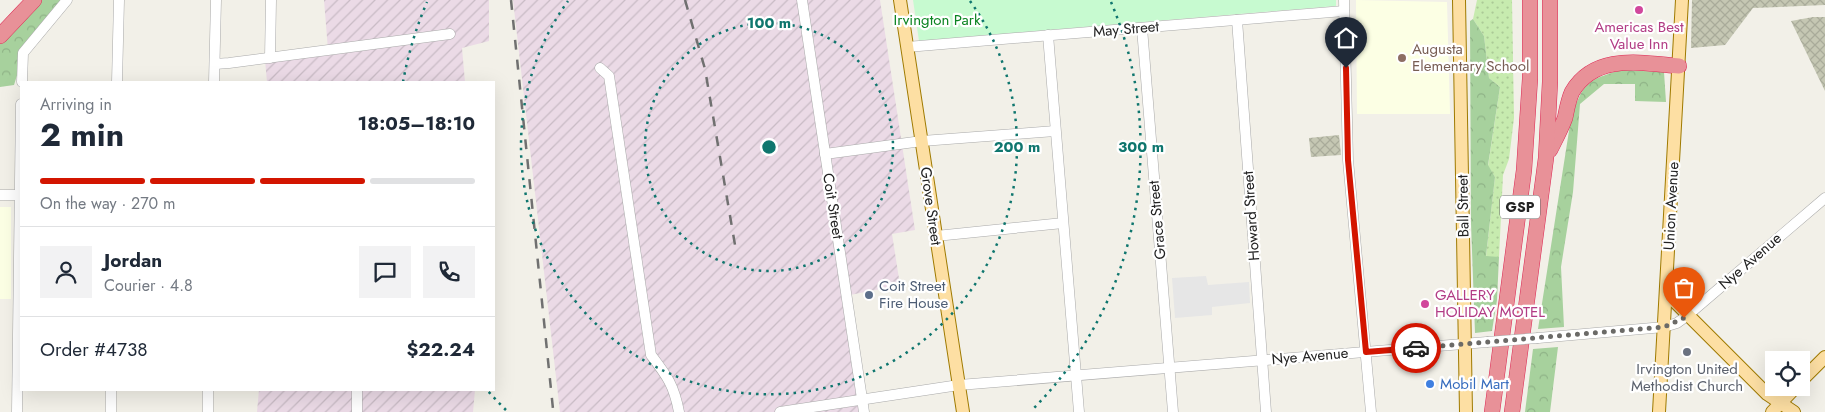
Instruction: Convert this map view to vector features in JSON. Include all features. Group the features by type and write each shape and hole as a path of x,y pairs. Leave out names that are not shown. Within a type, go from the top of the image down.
{"highway":[{"path":"0,27 21,0"},
{"path":"0,36 34,0"},
{"name":"GSP","path":"1492,412 1524,170 1530,79 1530,0"},
{"name":"GSP","path":"1512,412 1546,158 1550,82 1550,0"},
{"path":"1546,158 1564,119 1572,93 1591,72 1617,63 1678,66"}],"main road":[{"name":"Grove Street","path":"900,0 963,412"},
{"name":"Ball Street","path":"1459,0 1466,412"},
{"name":"Union Avenue","path":"1659,412 1682,0"},
{"path":"1666,293 1767,394 1776,407 1794,412"},
{"path":"1810,372 1825,357"},
{"path":"1776,407 1787,396"}],"street":[{"path":"22,81 24,53 67,0"},
{"path":"117,81 119,0"},
{"path":"214,81 216,0"},
{"path":"270,0 270,58"},
{"name":"Coit Street","path":"802,0 864,412"},
{"path":"1344,0 1348,160 1371,412"},
{"name":"May Street","path":"907,47 1344,11"},
{"name":"Howard Street","path":"1238,20 1266,412"},
{"name":"Grace Street","path":"1142,28 1174,412"},
{"path":"215,64 450,34"},
{"path":"1048,35 1079,412"},
{"path":"600,68 609,76 651,355 669,378 676,396 679,412"},
{"path":"825,154 922,141 1055,131"},
{"path":"0,195 20,195"},
{"name":"Nye Avenue","path":"780,412 958,386 1664,327 1676,323 1688,315 1825,198"},
{"path":"936,236 1063,223"},
{"path":"17,412 20,249"},
{"path":"110,412 111,391"},
{"path":"208,391 208,412"},
{"path":"357,391 357,412"}],"shaded area":[{"path":"324,0 489,0 489,41 462,48 465,81 267,81 265,60 328,50"},
{"path":"513,0 880,0 915,230 892,234 900,285 845,296 863,412 560,412"},
{"name":"Augusta Elementary School","path":"1356,0 1447,2 1450,114 1357,114"},
{"path":"1692,0 1825,0 1825,5 1753,8 1725,45 1691,48"},
{"path":"1825,17 1825,91 1791,21"},
{"path":"1339,135 1341,155 1311,157 1309,138"},
{"path":"0,207 11,207 11,299 0,299"},
{"path":"1206,276 1208,285 1249,282 1250,303 1212,307 1212,315 1175,318 1172,278"},
{"path":"259,391 475,391 473,412 257,412"}],"green space":[{"path":"40,0 67,0 24,53 14,85 0,87 0,41"},
{"name":"Irvington Park","path":"913,0 1336,0 1336,6 919,41"},
{"path":"1477,0 1512,0 1514,118 1509,159 1503,175 1499,257 1486,257 1495,177 1488,166 1500,87 1489,78 1484,36 1473,19"},
{"path":"1473,19 1484,36 1489,78 1500,87 1488,165 1495,177 1486,256 1499,257 1497,300 1492,331 1475,333 1471,223 1470,21"},
{"path":"1621,70 1664,72 1666,102 1635,101 1635,84 1604,84 1580,104 1573,192 1561,267 1564,327 1538,329 1571,118 1583,90 1593,80"},
{"path":"1558,347 1550,412 1525,412 1533,349"}],"railway":[{"path":"511,0 553,409"},
{"path":"685,0 705,69 735,245"}],"way so far":[{"path":"1416,348 1664,327 1684,318"}],"place":[{"name":"Americas Best Value Inn","path":"1639,10"},
{"name":"Augusta Elementary School","path":"1402,58"},
{"name":"Coit Street Fire House","path":"869,295"},
{"name":"GALLERY HOLIDAY MOTEL","path":"1425,304"},
{"name":"Irvington United Methodist Church","path":"1687,352"},
{"name":"Mobil Mart","path":"1430,384"}],"route":[{"path":"1346,68 1348,160 1366,352 1416,348"}]}
